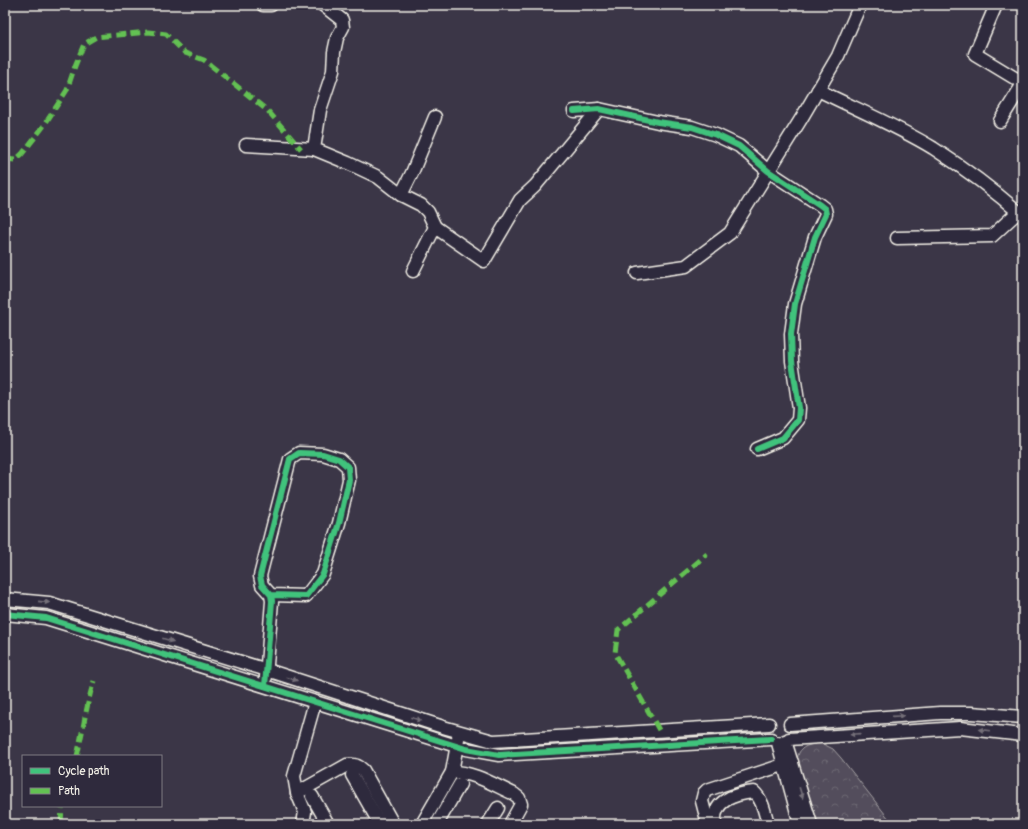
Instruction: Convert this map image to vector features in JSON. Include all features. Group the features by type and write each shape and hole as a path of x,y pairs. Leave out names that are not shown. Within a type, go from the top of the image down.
{"street":[{"path":"263,5 271,5"},
{"path":"314,149 320,110 333,71 334,52 337,38 343,27 342,20 323,5"},
{"path":"637,273 686,266 730,233 838,56 860,5"},
{"path":"996,5 975,54 1023,84 1000,121"},
{"path":"818,90 932,148 975,178 1020,214 992,236 897,238"},
{"path":"246,145 314,149 378,177 401,195 420,205 428,212 435,227 484,261 520,200 535,186 599,109"},
{"path":"574,110 599,109 658,122 692,127 716,135 739,146 768,171 825,209 826,214 815,237 796,304 791,334 792,361 799,408 798,420 783,438 757,449"},
{"path":"401,195 412,173 434,117"},
{"path":"412,271 435,227"},
{"path":"265,686 272,601 271,594 262,585 260,576 290,459 299,453 323,454 339,459 348,467 350,480 340,523 323,574 306,596 271,594"},
{"path":"5,599 49,603 267,670 459,732 493,741 769,724 779,718 784,719 790,724 792,732 781,740"},
{"path":"5,614 46,618 456,746 500,755 781,740 960,728 1023,735"},
{"path":"303,824 305,812 297,793 294,776 315,702"},
{"path":"790,724 940,713 972,713 1023,717"},
{"path":"769,724 767,732 781,740 811,824"},
{"path":"422,824 452,772 459,732"},
{"path":"708,824 702,801 704,792 788,763"},
{"path":"788,763 800,824"},
{"path":"297,793 347,765 354,764 360,766 363,770 393,824"},
{"path":"452,772 462,772 471,775 514,794 519,798 521,804 510,824"},
{"path":"352,776 380,824"},
{"path":"437,824 460,784"},
{"path":"715,824 718,806 728,798 754,792 761,801 768,824"},
{"path":"312,796 328,824"},
{"path":"488,824 498,808"}],"green space":[{"path":"821,743 833,749 841,758 893,824 816,824 797,764 797,758 803,748"}],"marked path":[{"path":"5,159 15,160 22,154 43,127 67,90 84,44 96,37 148,32 166,34 185,53 204,60 268,111 301,149"},
{"path":"659,730 615,653 618,630 707,554"},
{"path":"77,755 94,681"},
{"path":"61,824 62,807"}],"cycle path":[{"path":"574,111 599,109 658,122 692,127 716,135 739,146 768,171 825,209 826,214 815,237 795,304 791,334 792,361 799,408 798,420 783,438 757,449"},
{"path":"265,686 272,601 271,595 262,585 260,576 290,459 299,453 323,454 339,459 348,467 349,480 339,523 323,574 306,596 271,595"},
{"path":"5,614 46,618 466,749 499,755 771,739"}]}
